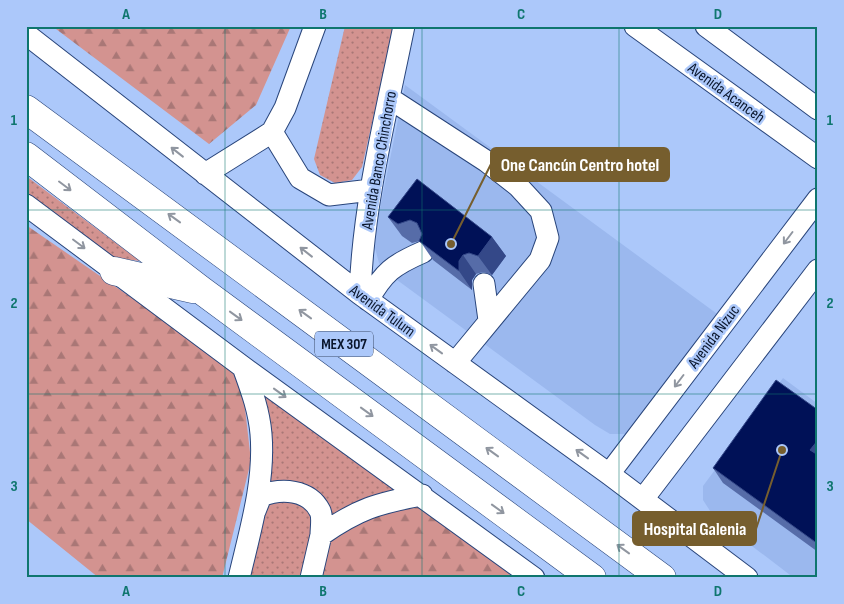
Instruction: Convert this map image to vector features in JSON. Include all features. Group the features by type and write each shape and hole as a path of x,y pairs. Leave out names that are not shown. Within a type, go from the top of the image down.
{"main road":[{"name":"MEX 307","path":"26,109 662,578"},
{"name":"MEX 307","path":"26,156 201,290 592,578"},
{"path":"114,271 201,290"}],"street":[{"path":"205,174 272,132 285,108 315,26"},
{"name":"Avenida Banco Chinchorro","path":"364,297 361,262 370,190 404,26"},
{"name":"Avenida Acanceh","path":"635,26 818,158"},
{"path":"706,26 818,109"},
{"name":"Avenida Tulum","path":"26,34 364,297 609,474 747,578"},
{"path":"389,98 486,161 518,186 540,211 548,238 540,260 455,363"},
{"path":"272,132 300,178 329,195 370,190"},
{"name":"Avenida Nizuc","path":"609,474 818,199"},
{"path":"26,205 243,367 534,578"},
{"path":"364,297 382,276 402,261 423,252"},
{"path":"643,499 818,270"},
{"path":"484,284 489,320"},
{"path":"239,578 254,515 261,465 261,433 256,402 243,367"},
{"path":"254,515 261,496 281,490 300,493 315,504 321,513 321,535 312,578"},
{"path":"321,535 350,515 386,501 422,495"}],"shaded area":[{"path":"405,85 720,316 639,425 625,434 610,434 595,425 393,277 379,263 375,248 376,228"},
{"path":"783,378 818,404 818,578 794,578 714,517 703,500 703,486"}],"green space":[{"path":"52,26 291,26 256,105 209,144"},
{"path":"345,26 394,26 362,167 352,180 335,183 320,175 314,159"},
{"path":"26,176 140,261 114,258 26,196"},
{"path":"26,225 241,373 251,461 222,578 99,578 26,519"},
{"path":"243,367 422,495 311,578 239,578 261,465"},
{"path":"422,496 532,578 312,578 321,535"}],"building":[{"path":"417,179 492,237 478,256 469,253 463,255 459,261 459,271 419,241 422,234 417,223 410,220 398,224 388,217"},
{"path":"776,380 818,410 818,440 810,450 818,455 818,544 713,468"}],"place":[{"name":"One Cancún Centro hotel","path":"451,244"},
{"name":"Hospital Galenia","path":"782,450"}]}
